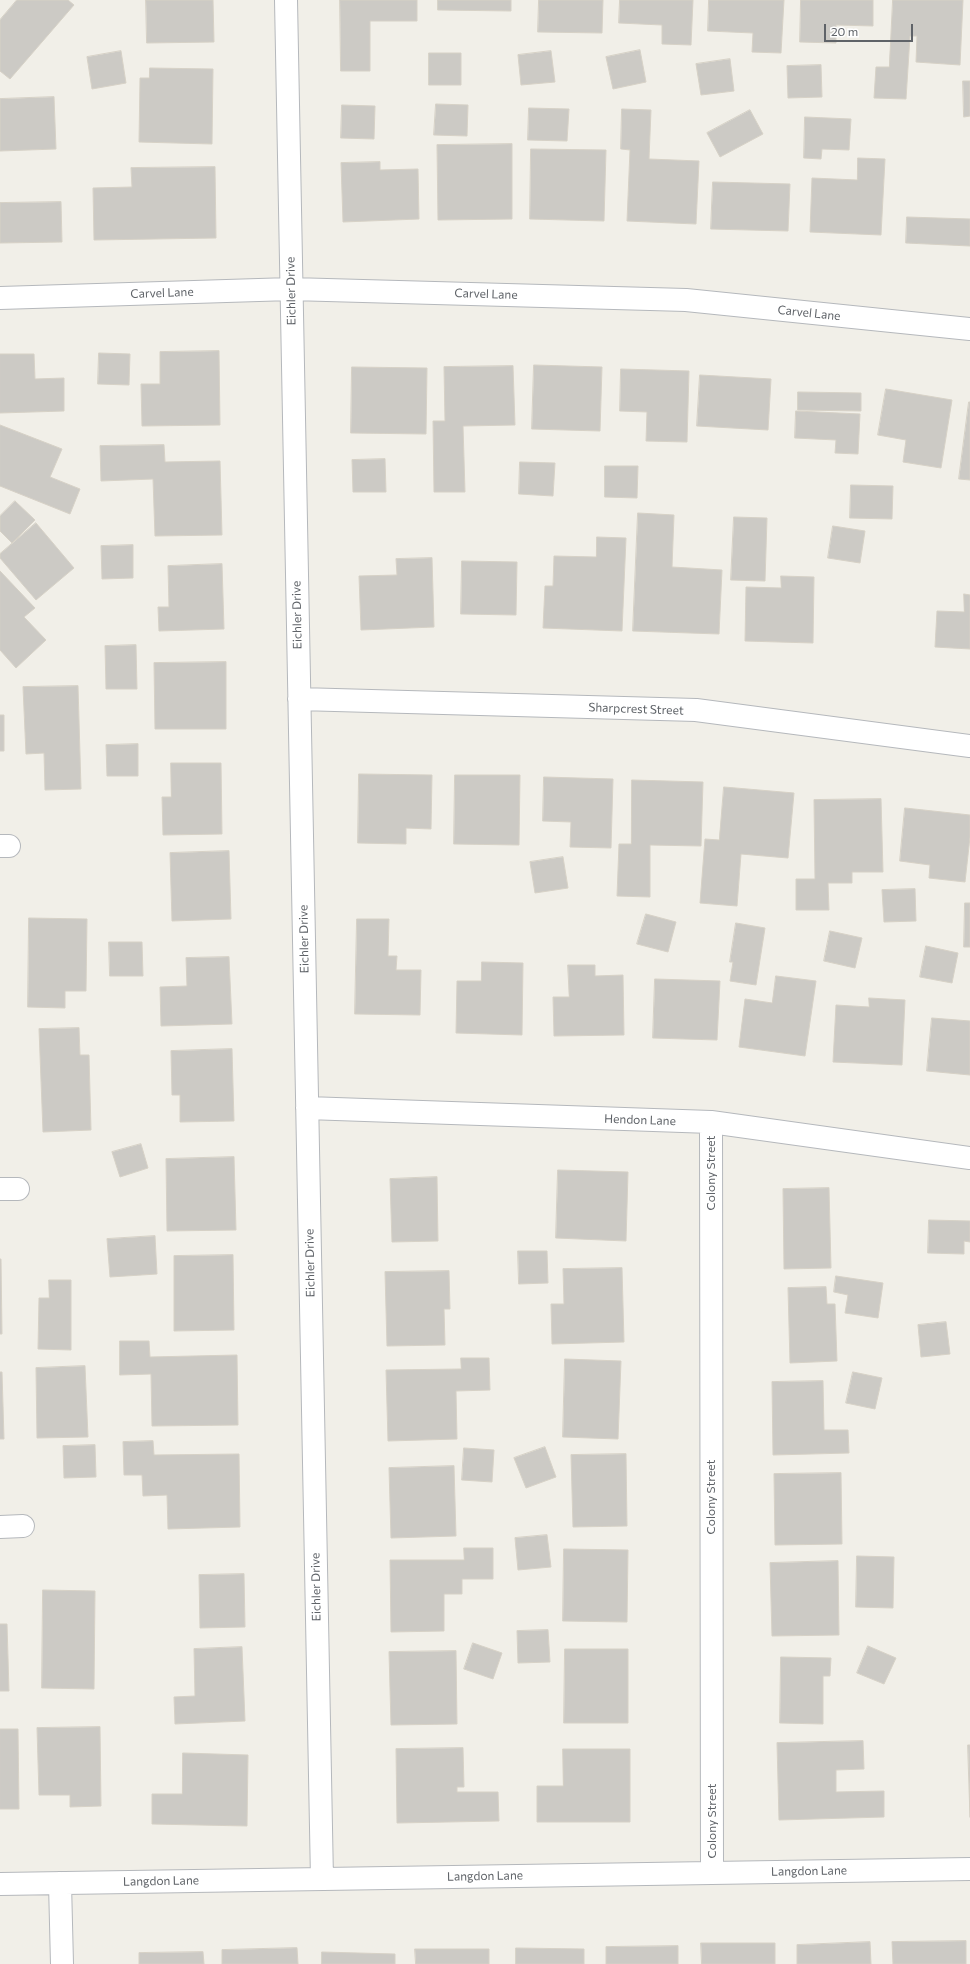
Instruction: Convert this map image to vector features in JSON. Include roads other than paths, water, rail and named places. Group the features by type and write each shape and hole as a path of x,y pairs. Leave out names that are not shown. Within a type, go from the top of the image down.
{"street":[{"name":"Eichler Drive","path":"286,0 322,1879"},
{"name":"Carvel Lane","path":"0,298 291,289 686,300 970,329"},
{"name":"Sharpcrest Street","path":"299,699 696,710 970,746"},
{"name":"Hendon Lane","path":"307,1108 711,1122 970,1158"},
{"name":"Colony Street","path":"711,1122 712,1873"},
{"path":"0,1527 23,1526"},
{"name":"Langdon Lane","path":"0,1884 970,1869"},
{"path":"60,1883 62,1964"}]}
